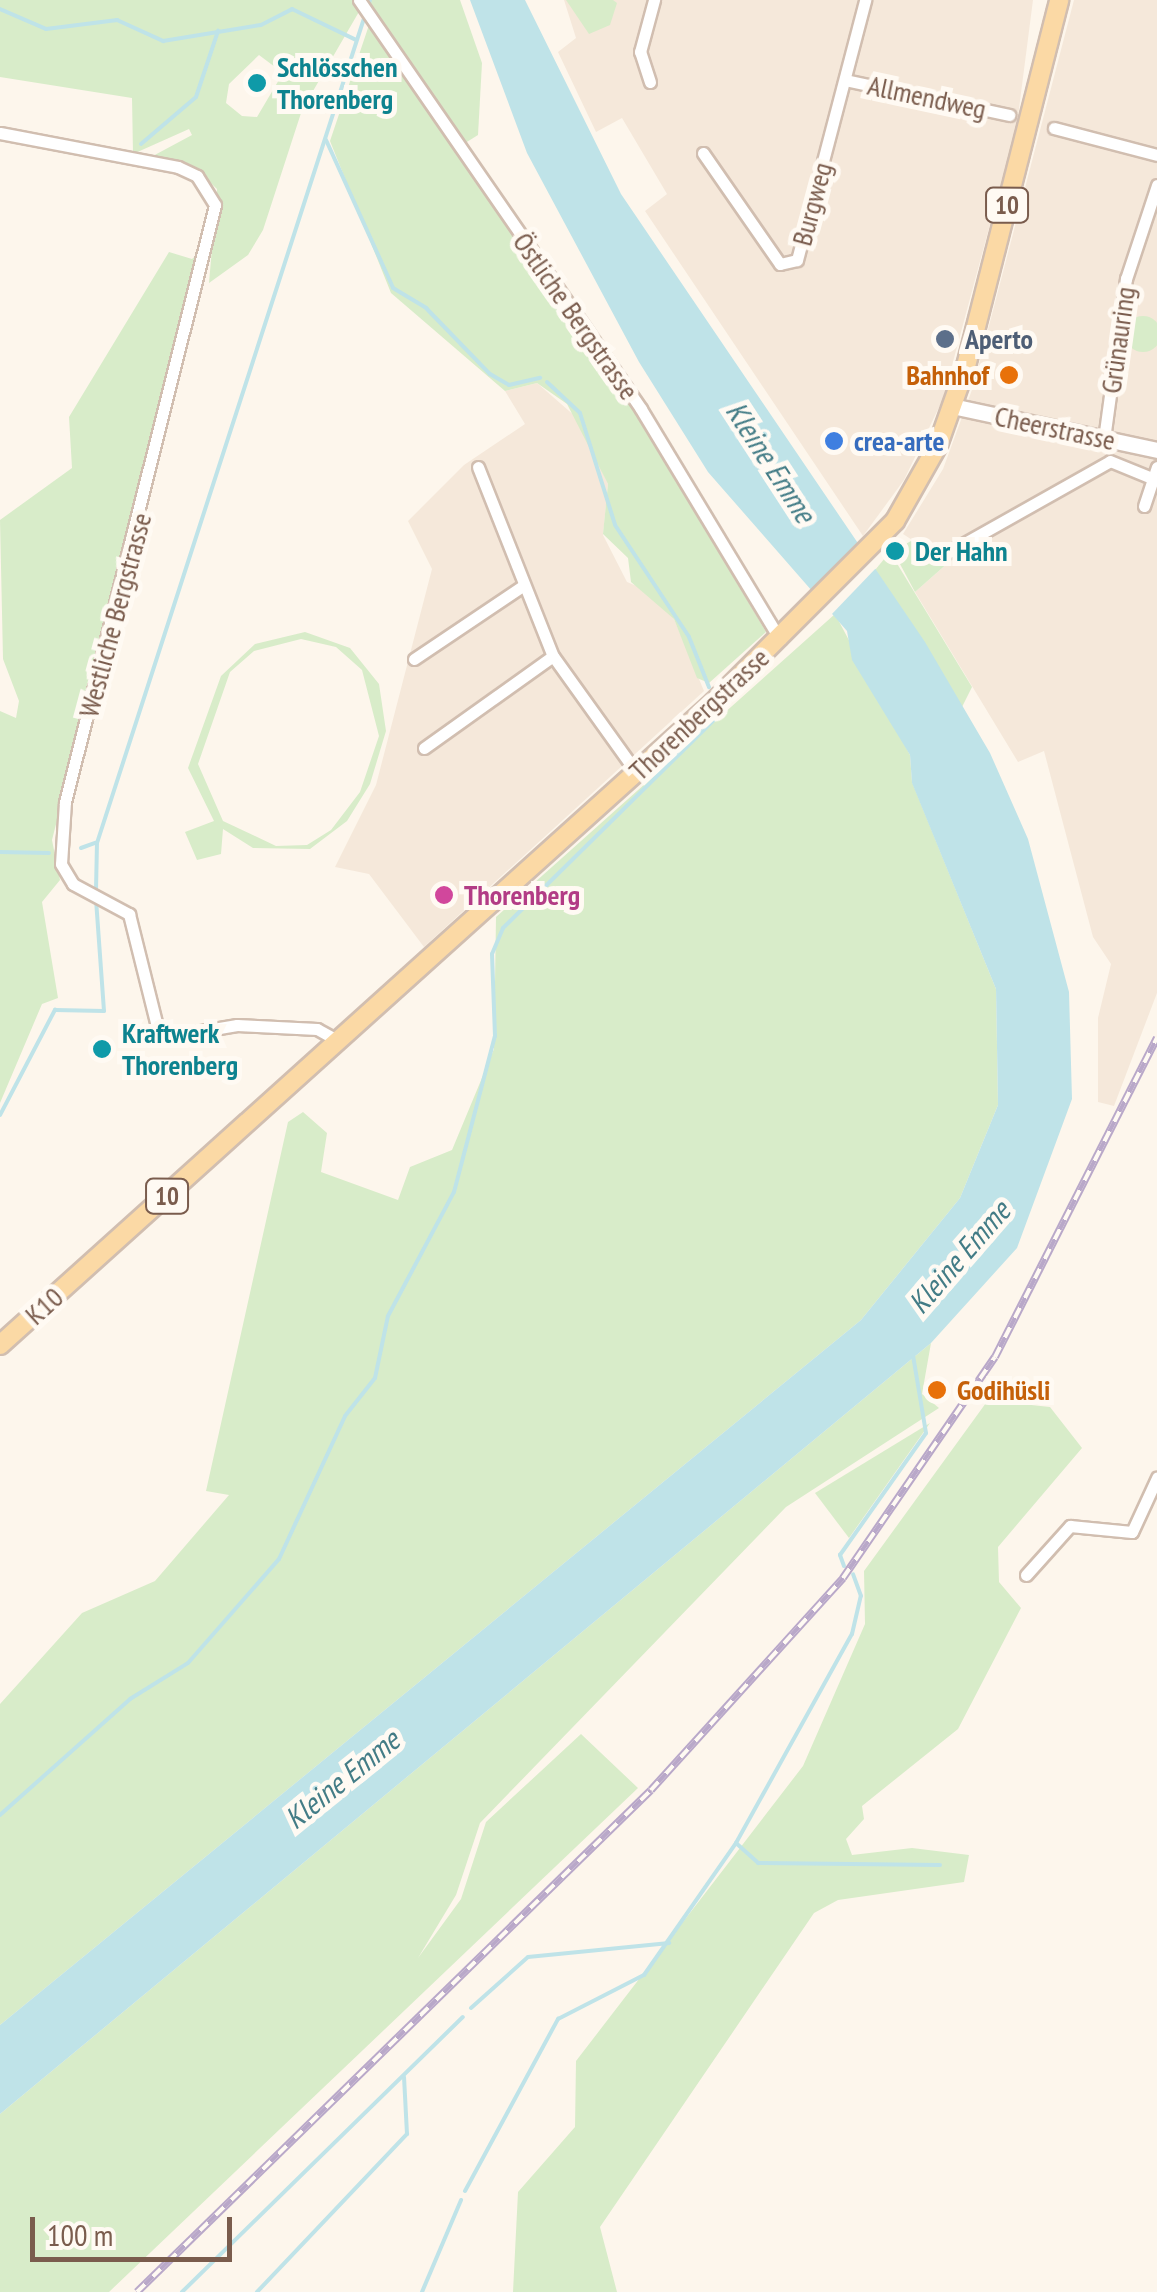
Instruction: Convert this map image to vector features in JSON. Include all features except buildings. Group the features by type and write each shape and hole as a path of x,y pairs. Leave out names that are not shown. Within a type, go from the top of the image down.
{"main road":[{"name":"Thorenbergstrasse","path":"88,1266 809,614 879,541 919,484 952,406 1060,0"},
{"name":"K10","path":"0,1345 88,1266"}],"street":[{"name":"Östliche Bergstrasse","path":"359,0 641,410 780,640"},
{"path":"650,82 640,52 654,0"},
{"name":"Burgweg","path":"702,153 780,264 790,264 865,0"},
{"name":"Allmendweg","path":"845,80 1009,115"},
{"path":"1054,128 1157,156"},
{"name":"Westliche Bergstrasse","path":"0,133 178,167 198,176 215,205 59,833 64,871 89,892 105,896 135,926 150,1026 160,1038 237,1025 310,1028 339,1042"},
{"name":"Grünauring","path":"1104,438 1126,278 1157,185"},
{"name":"Cheerstrasse","path":"952,406 1157,450"},
{"path":"946,554 1110,461 1156,473 1144,506"},
{"path":"478,467 508,531 520,587 553,656 636,772"},
{"path":"414,660 520,587"},
{"path":"424,748 553,656"},
{"path":"1026,1575 1070,1526 1132,1532 1157,1478"}],"shaded area":[{"path":"564,0 1033,0 1017,124 943,399 904,480 863,536 645,211 667,194 622,118 596,132 558,52 576,38"},
{"path":"1074,0 1157,0 1157,993 1114,1106 1098,1102 1098,1018 1111,964 1093,937 1044,751 1018,762 915,592 948,563 903,534 943,469 973,387"},
{"path":"537,383 576,417 608,484 603,535 627,582 656,594 674,619 704,691 424,947 369,874 335,867 376,785 432,569 408,521 464,465 525,424 505,391"}],"green space":[{"path":"0,0 353,0 360,10 302,110 263,230 248,255 209,283 217,189 194,167 151,157 192,135 189,129 133,154 132,98 0,77","holes":["259,55 283,73 257,117 242,116 226,103 229,84"]},
{"path":"366,0 460,0 482,63 478,135 462,145"},
{"path":"566,0 617,3 610,25 589,34"},
{"path":"369,25 638,414 766,632 709,683 697,678 674,619 631,582 628,558 603,534 608,484 567,404 537,383 505,391 391,293 330,141"},
{"path":"201,251 52,840 60,880 42,902 58,998 42,1004 0,1103 0,711 16,718 19,701 3,659 0,520 72,468 69,417 169,252 192,259"},
{"path":"1143,316 1156,321 1161,334 1156,347 1143,352 1130,347 1125,334 1130,321"},
{"path":"911,541 949,562 915,592 893,551"},
{"path":"890,552 972,687 962,707 875,570"},
{"path":"835,614 910,755 912,782 996,989 998,1105 960,1198 861,1320 0,2025 0,1704 82,1613 155,1581 229,1495 206,1491 288,1122 303,1112 327,1133 321,1172 398,1200 410,1167 452,1150 494,1049 496,917"},
{"path":"305,632 350,648 379,684 386,731 370,784 347,821 310,849 253,848 223,829 221,854 197,860 185,832 214,821 188,768 221,676 255,644","holes":["301,639 336,647 362,670 379,736 360,792 331,830 307,845 276,846 223,821 198,764 230,672 254,651"]},
{"path":"931,1343 922,1394 939,1408 786,1507 480,1823 456,1895 418,1958 461,1899 486,1822 581,1734 638,1788 109,2292 0,2292 0,2114"},
{"path":"999,1385 1022,1404 1050,1407 1082,1448 998,1547 999,1582 1021,1608 958,1729 862,1806 864,1819 846,1839 852,1855 912,1848 969,1855 964,1882 838,1900 814,1913 600,2227 617,2292 513,2292 518,2192 575,2127 576,2061 803,1766 865,1624 864,1571"},
{"path":"930,1423 849,1538 815,1493"}],"water":[{"name":"Kleine Emme","path":"470,0 525,0 621,194 925,642 990,753 1028,839 1069,992 1072,1099 1017,1248 931,1343 0,2114 0,2025 861,1320 960,1198 998,1105 996,989 912,783 910,755 852,660 847,631 708,472 639,362 527,153"}],"pier":[{"path":"861,539 878,566 830,616 811,591"}],"waterway":[{"path":"96,890 97,843 370,0"},
{"path":"0,9 46,29 117,20 163,41 261,25 292,9 356,40"},
{"path":"141,144 196,97 218,31"},
{"path":"326,140 393,288 426,308 490,374 509,385 540,378"},
{"path":"547,382 580,413 615,525 689,637 709,687"},
{"path":"0,1815 130,1699 188,1663 279,1559 345,1416 375,1378 388,1316 454,1192 495,1036 492,954 503,928 723,711"},
{"path":"81,848 95,843"},
{"path":"0,852 49,853"},
{"path":"0,1115 55,1010 104,1011 96,900"},
{"path":"844,1566 840,1555 926,1433 913,1355"},
{"path":"465,2191 558,2019 644,1975 736,1843 852,1634 861,1596 853,1574"},
{"path":"736,1843 758,1863 940,1865"},
{"path":"471,2008 528,1957 669,1943"},
{"path":"182,2292 463,2017"},
{"path":"257,2292 407,2134 404,2077"},
{"path":"422,2292 461,2200"}],"railway":[{"path":"137,2292 651,1790 843,1578 995,1357 1157,1038"}],"place":[{"name":"Schlösschen Thorenberg","path":"257,83"},
{"name":"Aperto","path":"945,339"},
{"name":"Bahnhof","path":"1009,375"},
{"name":"crea-arte","path":"834,441"},
{"name":"Der Hahn","path":"895,551"},
{"name":"Thorenberg","path":"444,895"},
{"name":"Kraftwerk Thorenberg","path":"102,1049"},
{"name":"Godihüsli","path":"937,1390"}]}
